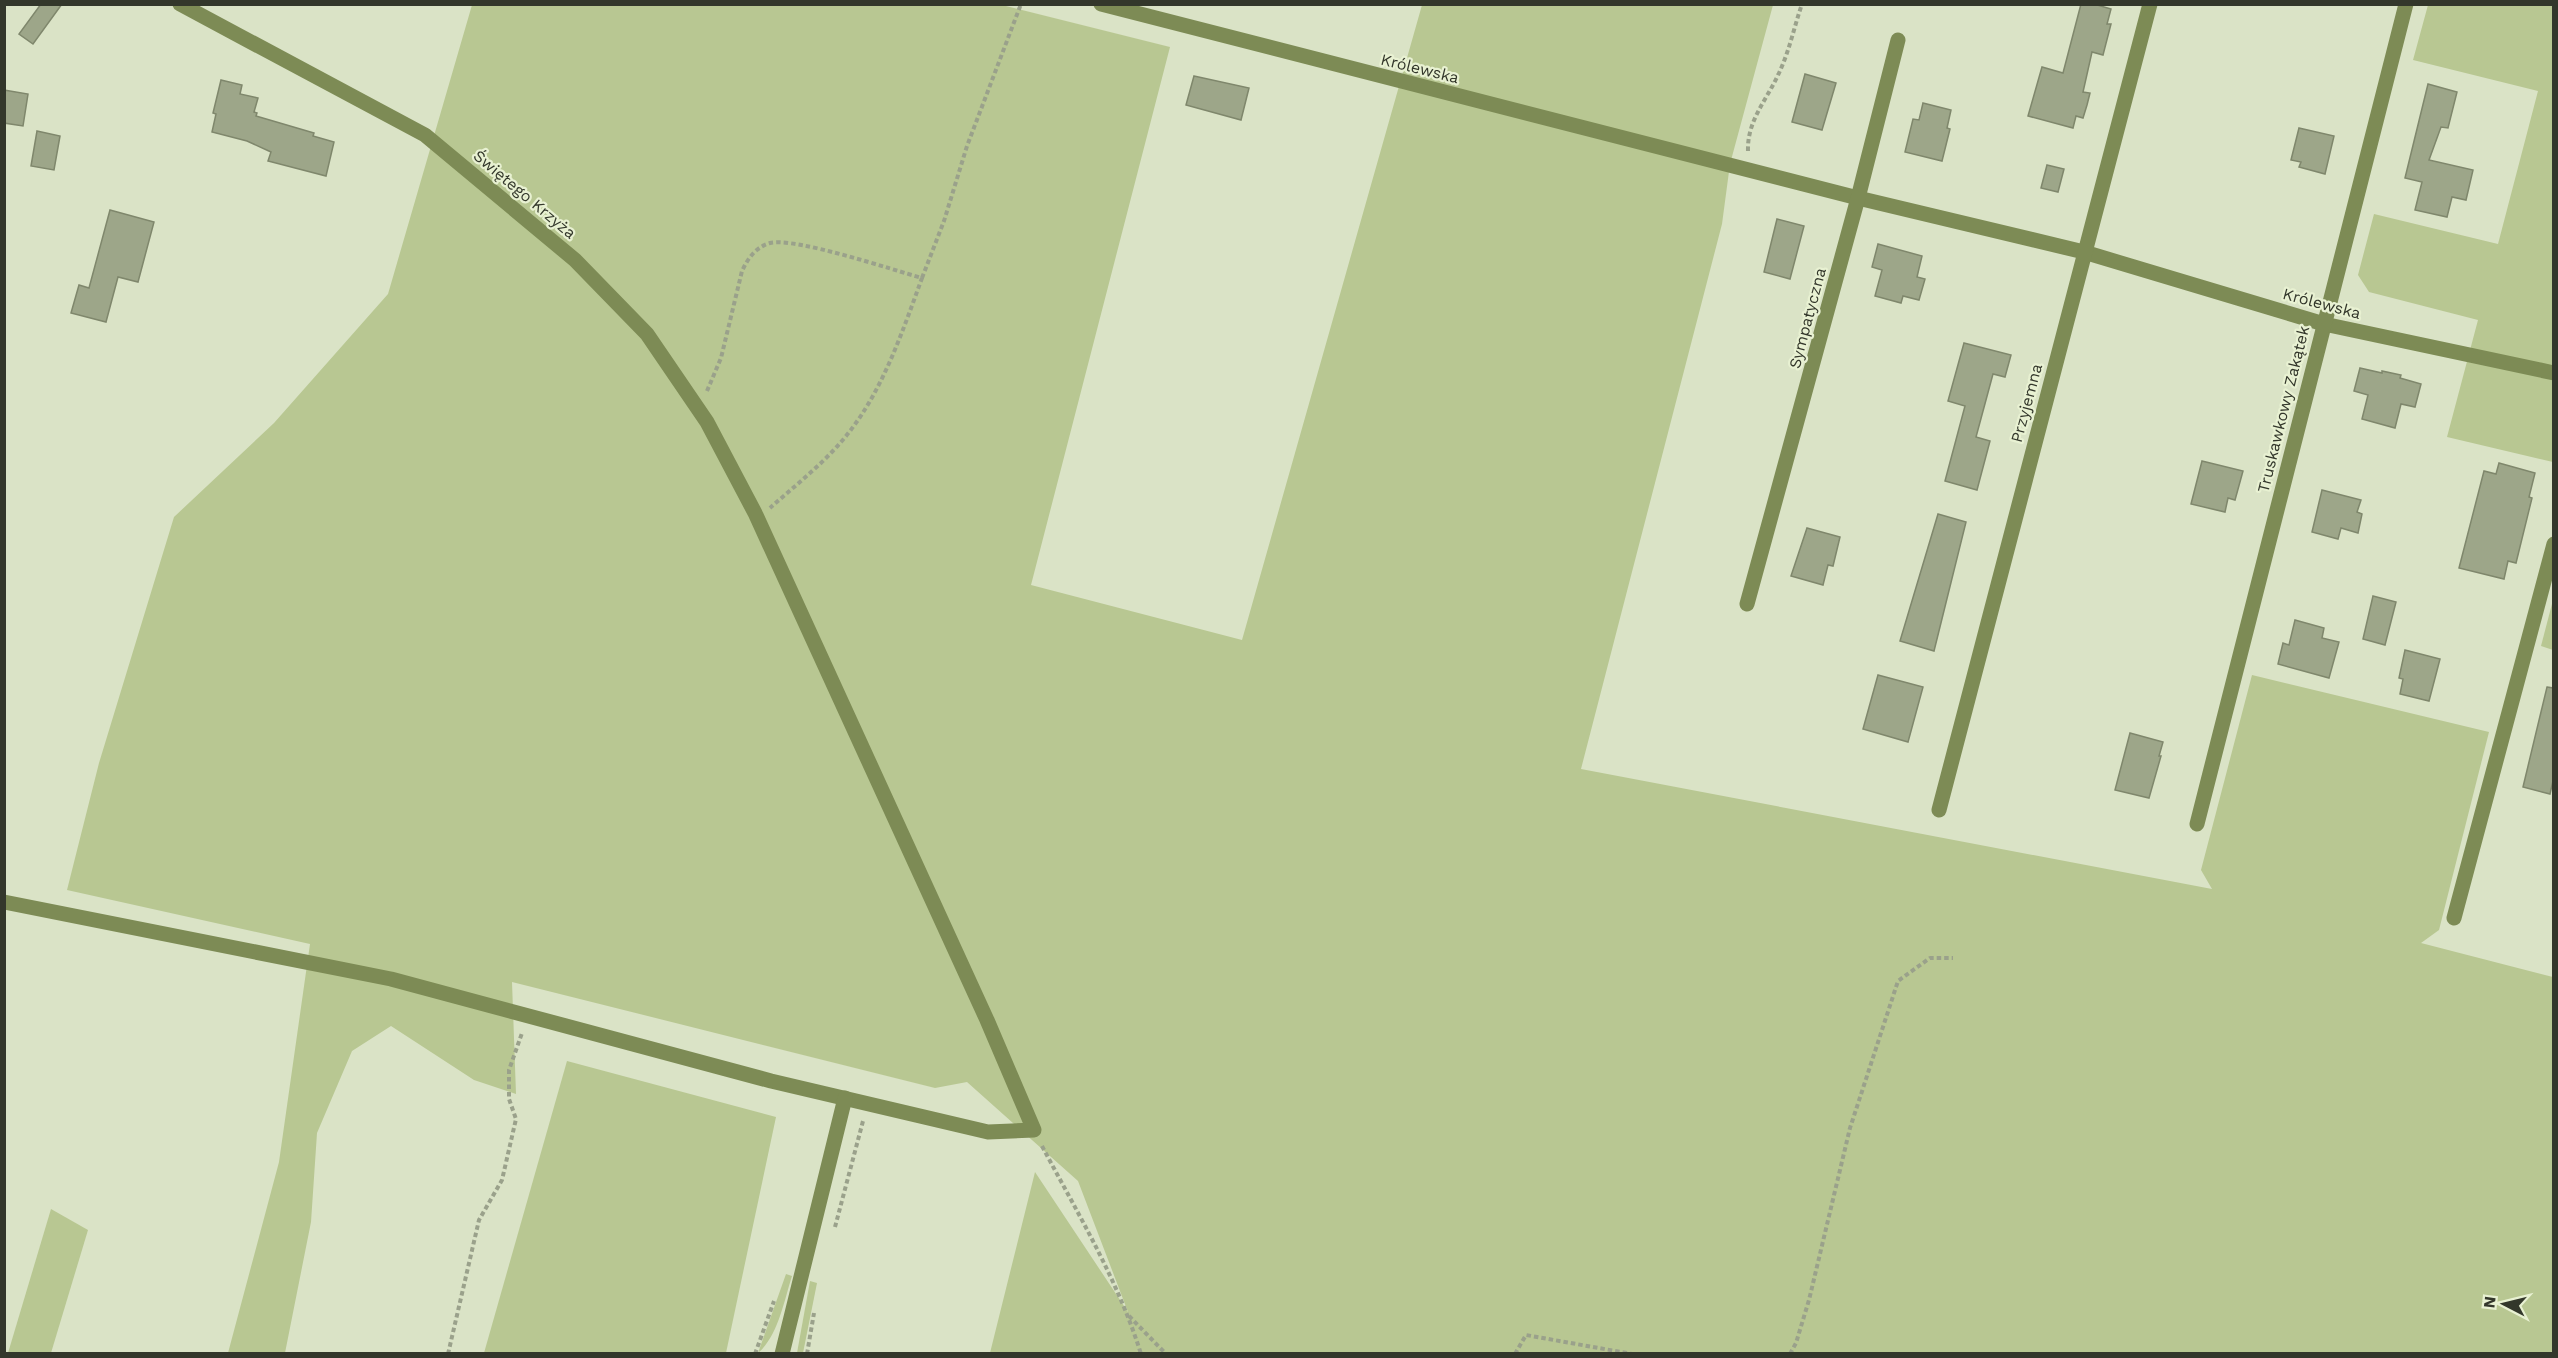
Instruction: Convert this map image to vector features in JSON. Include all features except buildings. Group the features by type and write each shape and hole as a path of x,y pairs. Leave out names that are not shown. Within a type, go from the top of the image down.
{"street":[{"name":"Świętego Krzyża","path":"180,4 425,135 575,260 647,334 707,422 756,515 982,1009 1034,1130"},
{"name":"Królewska","path":"1101,4 1294,56 1858,198 2084,252 2324,324 2553,373"},
{"name":"Przyjemna","path":"1939,810 2150,4"},
{"name":"Truskawkowy Zakątek","path":"2197,824 2406,4"},
{"name":"Sympatyczna","path":"1748,604 1858,198 1898,40"},
{"path":"2454,918 2553,544"},
{"path":"4,902 391,979 867,1104 988,1132 1034,1130"},
{"path":"782,1353 845,1098"}],"path":[{"path":"756,515 824,461 850,431 868,404 900,337 944,221 967,146 1021,4"},
{"path":"1749,169 1748,139 1758,109 1778,75 1802,4"},
{"path":"695,405 714,379 742,271 747,259 758,248 770,243 795,243 922,278"},
{"path":"1790,1353 1796,1343 1809,1300 1850,1128 1898,981 1930,958 1953,958"},
{"path":"448,1353 479,1220 502,1180 516,1119 508,1098 509,1070 529,1016"},
{"path":"832,1238 867,1104"},
{"path":"1034,1130 1103,1260 1129,1315 1141,1353"},
{"path":"755,1353 777,1292"},
{"path":"807,1353 814,1307"},
{"path":"1129,1315 1166,1353"},
{"path":"1515,1353 1526,1335 1632,1353"}],"green space":[{"path":"472,5 1002,5 1170,47 1031,585 1242,640 1422,5 1773,5 1730,164 1722,224 1581,769 2212,889 2201,870 2252,675 2489,732 2439,930 2421,943 2553,977 2553,1353 990,1353 1035,1172 1128,1312 1078,1181 967,1082 935,1088 512,982 516,1094 474,1080 391,1026 352,1051 317,1133 311,1222 285,1353 228,1353 279,1162 310,944 67,890 99,763 174,517 274,423 388,294"},
{"path":"2428,5 2553,5 2553,462 2447,437 2478,320 2369,292 2358,275 2374,214 2498,244 2538,91 2413,60"},
{"path":"2553,600 2554,650 2541,646"},
{"path":"567,1061 776,1117 726,1353 484,1353"},
{"path":"51,1209 88,1230 51,1353 8,1353"},
{"path":"786,1274 792,1276 780,1318 771,1337 758,1353"},
{"path":"810,1281 817,1283 803,1353 797,1353"}]}
